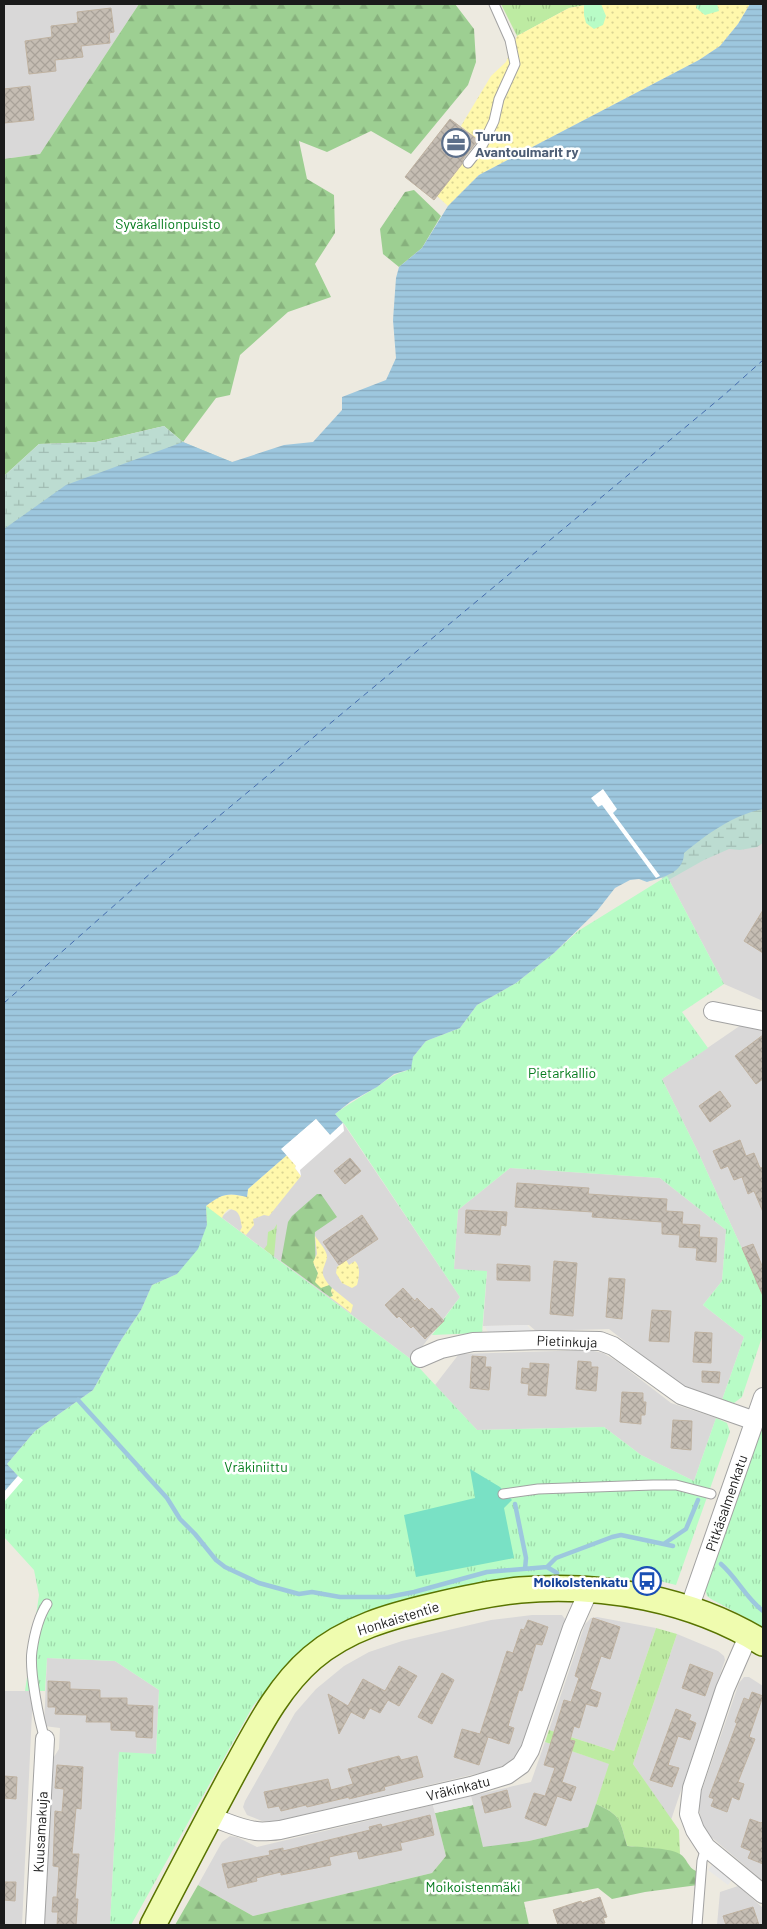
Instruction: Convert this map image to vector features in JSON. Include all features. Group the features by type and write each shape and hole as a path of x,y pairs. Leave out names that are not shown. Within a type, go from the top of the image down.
{"street":[{"path":"713,1011 763,1021"},
{"name":"Pietinkuja","path":"420,1358 441,1349 473,1342 600,1341 613,1346 681,1395 755,1421"},
{"name":"Pitkäsalmenkatu","path":"689,1609 763,1397"},
{"name":"Honkaistentie","path":"153,1925 273,1702 311,1658 341,1637 374,1622 417,1610 474,1597 519,1590 553,1588 638,1596 689,1609 756,1639"},
{"name":"Vräkinkatu","path":"210,1816 257,1832 280,1830 507,1776 521,1765 530,1750 572,1628 589,1590"},
{"path":"756,1639 725,1689 692,1788 689,1814 694,1830 706,1847 763,1894"},
{"name":"Kuusamakuja","path":"35,1925 45,1739"}],"lane":[{"path":"468,163 483,144 494,121 499,99 516,64 510,40 494,4"},
{"path":"503,1494 538,1489 556,1490 676,1485 711,1494"},
{"path":"45,1739 41,1726 32,1652 43,1610 47,1604"},
{"path":"697,1925 702,1861 706,1847"}],"shaded area":[{"path":"4,4 139,4 40,154 4,159"},
{"path":"750,4 763,4 763,809 741,816 711,832 684,853 683,860 677,870 672,873 647,882 639,879 630,880 615,888 597,911 554,953 516,983 477,1005 460,1028 426,1041 413,1057 411,1069 394,1074 377,1087 350,1102 335,1114 343,1123 330,1135 316,1119 282,1149 287,1155 248,1189 247,1197 225,1195 206,1206 207,1225 198,1249 177,1274 152,1285 141,1310 121,1340 93,1390 35,1431 7,1464 18,1476 4,1492 4,529 66,485 183,442 232,462 284,445 313,442 342,410 342,397 386,380 396,358 393,320 396,278 399,267 422,248 448,206 479,175 699,60 720,46 738,24"},
{"path":"763,809 763,1001 724,984 667,876"},
{"path":"744,1023 763,1030 763,1295 698,1152 662,1079"},
{"path":"343,1123 460,1297 412,1360 221,1217 247,1197 286,1155 330,1135"},
{"path":"510,1168 660,1178 726,1230 722,1281 703,1305 744,1337 722,1400 680,1385 609,1329 536,1331 529,1325 483,1326 487,1272 454,1269 458,1210"},
{"path":"527,1325 536,1336 492,1337 484,1326"},
{"path":"589,1350 603,1353 618,1362 671,1403 716,1418 694,1481 641,1455 604,1427 477,1430 435,1385 459,1354"},
{"path":"532,1615 562,1615 565,1623 524,1742 516,1756 509,1763 492,1770 277,1821 262,1821 247,1815 243,1807 245,1801 295,1713 316,1689 344,1666 369,1652 402,1641 491,1620"},
{"path":"597,1617 656,1628 614,1751 549,1730 585,1624 591,1618"},
{"path":"677,1634 718,1651 724,1656 725,1660 671,1820 633,1764"},
{"path":"47,1658 115,1661 159,1690 156,1754 119,1753 110,1925 44,1925 52,1760 59,1749 60,1728 44,1726"},
{"path":"744,1677 749,1677 763,1686 763,1881 710,1836 702,1823 699,1806 701,1793 739,1683"},
{"path":"4,1691 33,1691 22,1925 4,1925"},
{"path":"545,1742 610,1764 588,1827 529,1841 483,1848 471,1796 531,1782"},
{"path":"470,1793 473,1805 435,1813 432,1802"},
{"path":"433,1805 446,1856 432,1873 253,1916 198,1885 222,1842 230,1836 237,1837 257,1847"},
{"path":"715,1861 735,1876 728,1885 708,1870"},
{"path":"738,1886 763,1908 763,1925 717,1925 720,1892"}],"green space":[{"name":"Syväkallionpuisto","path":"139,4 455,4 474,29 476,62 468,85 411,154 371,131 327,152 299,141 307,179 334,195 335,233 315,264 331,297 288,312 240,355 230,395 216,398 183,442 164,426 96,442 39,444 4,476 4,159 40,154"},
{"path":"501,4 592,4 569,8 517,36"},
{"path":"601,4 606,16 603,25 594,29 586,23 584,15 584,5"},
{"path":"697,4 717,4 719,11 705,15 696,8"},
{"path":"414,190 441,216 422,248 399,267 383,254 380,229 405,192"},
{"path":"164,426 183,442 232,462 4,585 4,476 39,444 96,442"},
{"path":"763,788 763,843 757,847 740,850 729,849 704,860 665,882 660,876 652,840"},
{"name":"Pietarkallio","path":"667,876 724,984 682,1012 708,1048 662,1079 698,1152 763,1295 763,1334 742,1397 734,1403 722,1400 744,1337 703,1305 722,1281 726,1230 660,1178 510,1168 458,1210 454,1269 487,1271 482,1333 432,1335 460,1297 345,1125 335,1114 393,1076 406,1071 413,1057 426,1041 460,1028 477,1005 516,983 578,931"},
{"path":"317,1194 321,1194 337,1217 315,1232 314,1265 321,1287 329,1285 332,1288 333,1296 330,1297 281,1261 288,1222 292,1216"},
{"name":"Vräkiniittu","path":"206,1206 412,1360 477,1430 604,1427 641,1455 694,1481 716,1418 727,1423 730,1432 676,1585 635,1575 633,1580 421,1601 376,1609 331,1629 286,1667 253,1706 131,1925 110,1925 119,1752 156,1754 159,1690 115,1661 47,1658 45,1691 25,1691 39,1595 34,1570 4,1537 4,1492 18,1476 7,1464 35,1431 93,1390 121,1340 141,1310 152,1285 177,1274 207,1225"},
{"path":"277,1224 274,1257 264,1249 267,1245 268,1232 274,1229"},
{"path":"761,1422 763,1425 763,1627 711,1599 707,1596 705,1589"},
{"path":"470,1469 500,1487 512,1500 504,1508 514,1558 416,1577 404,1515 475,1498"},
{"path":"656,1628 677,1634 633,1764 679,1830 680,1854 659,1849 627,1846 618,1819 615,1815 596,1804 609,1764 545,1742 549,1730 614,1751"},
{"name":"Moikoistenmäki","path":"596,1804 615,1815 618,1819 627,1846 662,1849 680,1854 691,1868 696,1871 698,1885 645,1892 612,1899 598,1888 524,1902 529,1925 175,1925 198,1885 253,1916 432,1873 446,1856 435,1813 473,1805 483,1847 529,1841 588,1827"}],"sand":[{"path":"592,4 750,4 738,24 720,46 699,60 479,175 448,206 437,196 480,142 461,126 491,76 506,62 517,36 569,8"},
{"path":"287,1155 301,1176 269,1216 264,1215 253,1219 254,1225 246,1235 240,1231 242,1227 239,1215 229,1209 222,1217 221,1222 224,1248 152,1285 206,1206 225,1195 247,1197 248,1189"},
{"path":"315,1236 327,1255 323,1274 329,1285 321,1288 315,1282 318,1273 313,1262 317,1254"},
{"path":"346,1260 349,1265 355,1261 359,1269 357,1285 352,1288 342,1283 336,1273 337,1267"},
{"path":"332,1288 353,1305 351,1313 330,1297 333,1296"}],"pier":[{"path":"603,789 617,809 613,813 660,876 656,878 602,805 598,807 591,798"},
{"path":"316,1119 330,1135 343,1123 344,1131 300,1170 301,1176 295,1168 296,1166 281,1149"},
{"path":"18,1476 23,1480 4,1502 4,1492"}],"building":[{"path":"111,8 114,32 109,33 110,43 81,46 83,57 55,60 56,71 29,74 25,41 52,37 51,26 78,23 77,12"},
{"path":"30,86 34,120 4,123 4,89"},
{"path":"450,119 478,140 434,200 405,177"},
{"path":"763,910 763,953 744,941"},
{"path":"763,1035 763,1079 756,1084 735,1056"},
{"path":"720,1091 731,1106 710,1122 699,1106"},
{"path":"740,1140 746,1156 754,1153 760,1168 763,1167 763,1212 754,1191 748,1194 742,1177 734,1180 728,1166 721,1169 713,1151"},
{"path":"350,1158 361,1171 345,1184 334,1171"},
{"path":"517,1183 589,1188 588,1194 667,1199 666,1211 683,1212 682,1224 700,1225 699,1237 717,1238 716,1262 696,1260 697,1248 679,1247 680,1235 662,1234 662,1222 592,1217 593,1212 515,1207"},
{"path":"466,1210 507,1212 506,1226 501,1225 500,1235 465,1233"},
{"path":"362,1215 378,1239 339,1265 323,1242"},
{"path":"753,1244 763,1268 763,1296 742,1248"},
{"path":"554,1261 577,1263 573,1316 550,1314"},
{"path":"497,1264 530,1266 530,1281 497,1280"},
{"path":"609,1278 625,1279 622,1319 606,1317"},
{"path":"403,1288 415,1301 417,1298 429,1310 432,1308 444,1321 425,1339 413,1326 411,1328 399,1316 397,1318 385,1305"},
{"path":"652,1310 671,1311 669,1342 649,1341"},
{"path":"695,1332 712,1333 711,1363 693,1362"},
{"path":"472,1356 486,1357 485,1367 491,1367 489,1390 470,1388"},
{"path":"578,1361 591,1362 591,1367 598,1367 596,1391 576,1389"},
{"path":"530,1363 549,1364 546,1396 528,1395 529,1384 521,1383 522,1368 530,1369"},
{"path":"702,1371 720,1372 719,1383 702,1382"},
{"path":"622,1392 643,1393 643,1402 646,1402 645,1415 641,1415 641,1424 620,1422"},
{"path":"673,1420 692,1421 691,1450 671,1448"},
{"path":"593,1618 620,1627 610,1659 601,1656 590,1689 601,1693 597,1707 586,1704 579,1728 574,1726 570,1740 575,1741 562,1782 576,1787 571,1801 557,1796 546,1826 525,1818 534,1793 545,1796 555,1768 544,1765 564,1700 571,1702 579,1678 575,1676"},
{"path":"528,1620 548,1627 542,1645 536,1644 522,1691 519,1690 508,1726 514,1728 509,1744 488,1737 479,1765 454,1757 462,1729 480,1734 507,1651 513,1653 521,1629 524,1630"},
{"path":"690,1664 713,1673 705,1696 682,1688"},
{"path":"399,1666 417,1676 399,1706 388,1700 380,1713 370,1708 364,1719 351,1712 339,1734 328,1694 348,1706 363,1679 385,1691"},
{"path":"442,1673 454,1680 432,1724 418,1717"},
{"path":"48,1681 70,1682 70,1689 100,1690 100,1698 127,1698 127,1705 153,1706 152,1738 136,1737 136,1731 111,1730 111,1722 86,1722 87,1715 55,1714 56,1707 48,1707"},
{"path":"752,1692 763,1696 749,1737 755,1739 738,1782 744,1784 739,1800 732,1797 727,1812 711,1806 714,1799 709,1797 737,1723 735,1722 744,1698 749,1700"},
{"path":"676,1709 691,1715 689,1720 696,1723 690,1740 678,1736 668,1765 679,1768 672,1787 650,1780"},
{"path":"399,1756 401,1760 417,1756 423,1777 384,1787 385,1790 349,1799 349,1797 281,1811 279,1806 268,1808 264,1792 328,1779 331,1790 353,1784 348,1769"},
{"path":"57,1765 83,1767 81,1809 76,1808 72,1854 79,1854 75,1899 78,1899 76,1925 57,1925 58,1912 52,1912 53,1897 57,1897 59,1867 53,1866 55,1811 62,1812 64,1789 55,1788"},
{"path":"4,1776 17,1777 16,1799 4,1798"},
{"path":"507,1790 511,1807 485,1813 481,1797"},
{"path":"430,1815 434,1835 400,1843 402,1850 359,1859 357,1851 329,1857 331,1865 281,1875 281,1872 256,1878 257,1881 228,1888 222,1864 270,1855 269,1851 283,1848 283,1851 370,1830 369,1827 381,1824 382,1827"},
{"path":"750,1819 761,1823 763,1821 763,1864 748,1858 751,1851 741,1847"},
{"path":"4,1882 16,1882 15,1901 4,1900"},
{"path":"600,1897 607,1917 603,1918 605,1923 597,1925 558,1925 553,1910"},
{"path":"753,1907 759,1925 726,1925 723,1916"}],"waterway":[{"path":"78,1400 167,1498 180,1519 216,1560 225,1567 259,1583 299,1594 312,1592 340,1597 388,1597 414,1592 487,1572 547,1567 556,1558 621,1535 673,1546"},
{"path":"665,1543 686,1529 698,1500"},
{"path":"515,1504 526,1558 525,1569"},
{"path":"721,1564 763,1611"},
{"path":"547,1567 557,1573"}],"ferry route":[{"path":"4,1003 152,872 724,395 763,360"}],"place":[{"name":"Turun Avantouimarit ry","path":"456,143"},
{"name":"Moikoistenkatu","path":"647,1581"}]}
